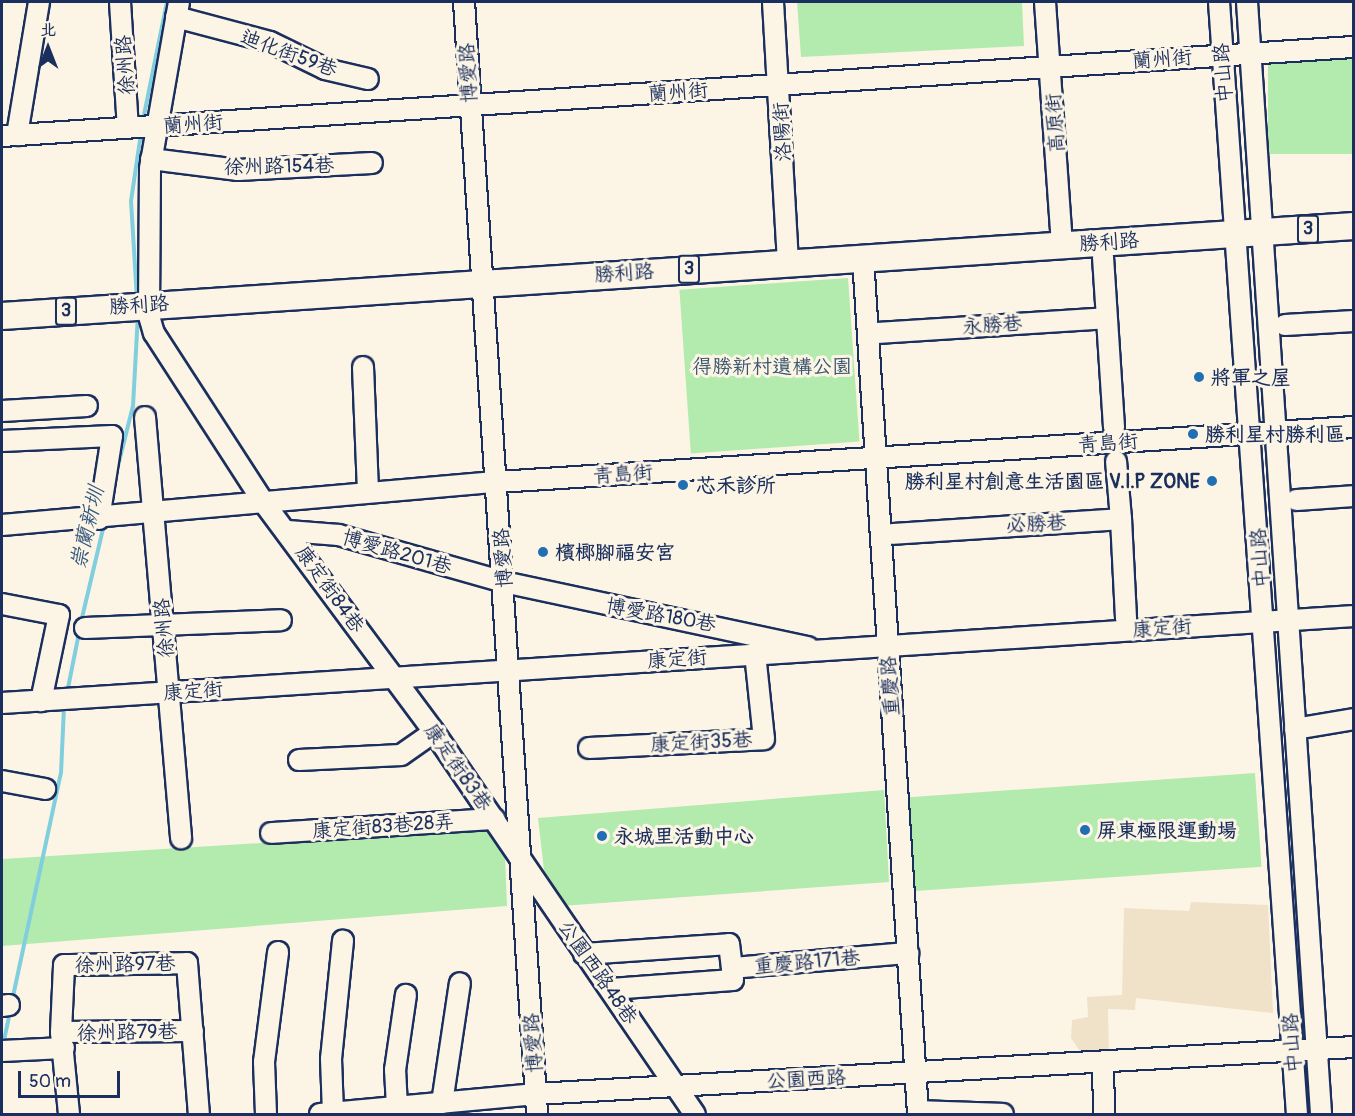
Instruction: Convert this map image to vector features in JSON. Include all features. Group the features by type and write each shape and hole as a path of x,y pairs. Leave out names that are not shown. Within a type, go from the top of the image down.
{"main road":[{"name":"勝利路","path":"2,316 1353,226"}],"street":[{"path":"9,136 39,2"},
{"name":"徐州路","path":"120,2 141,127 151,159 142,305 154,333 264,503"},
{"name":"博愛路","path":"464,2 470,106 486,282 537,1114"},
{"name":"洛陽街","path":"773,2 788,262"},
{"name":"高原街","path":"1045,2 1062,245"},
{"name":"中山路","path":"1219,2 1234,233 1265,621 1297,1114"},
{"name":"中山路","path":"1247,2 1321,1114"},
{"path":"141,127 177,9"},
{"name":"迪化街59巷","path":"177,9 270,42 325,69 368,78"},
{"name":"蘭州街","path":"9,136 1353,47"},
{"name":"徐州路154巷","path":"151,159 238,170 372,163"},
{"path":"1103,257 1114,428"},
{"name":"重慶路","path":"863,258 918,1113"},
{"name":"永勝巷","path":"878,333 1106,318"},
{"path":"1286,325 1353,321"},
{"path":"363,367 368,492"},
{"path":"2,411 87,406"},
{"name":"徐州路","path":"146,417 181,838"},
{"name":"青島街","path":"2,525 154,515 368,492 498,482 1353,428"},
{"path":"2,441 112,436 106,519"},
{"path":"1116,460 1126,619"},
{"path":"1296,500 1353,496"},
{"name":"康定街84巷","path":"264,503 288,531 395,677"},
{"name":"必勝巷","path":"892,534 1120,519"},
{"name":"博愛路201巷","path":"288,531 339,535 504,582"},
{"name":"博愛路180巷","path":"504,582 784,638 817,650"},
{"path":"2,604 59,615 57,700"},
{"name":"康定街","path":"2,703 1353,616"},
{"path":"85,628 281,620"},
{"name":"康定街35巷","path":"589,748 764,739 755,654"},
{"name":"康定街83巷","path":"395,677 522,857"},
{"path":"1295,729 1353,719"},
{"path":"299,760 401,755 434,732"},
{"path":"2,781 45,789"},
{"name":"康定街83巷28弄","path":"271,833 495,819"},
{"name":"公園西路48巷","path":"522,857 584,954 611,989 695,1114"},
{"path":"326,1114 343,941"},
{"path":"584,954 729,944 732,968"},
{"path":"267,1114 264,1062 278,952"},
{"name":"重慶路171巷","path":"611,989 733,980 732,968 908,953"},
{"name":"徐州路97巷","path":"62,1040 64,965 187,963 193,1031"},
{"path":"436,1107 460,983"},
{"path":"397,1107 395,1070 406,995"},
{"path":"193,1031 199,1114"},
{"name":"徐州路79巷","path":"5,1051 62,1040 193,1031"},
{"path":"62,1040 69,1114"},
{"name":"公園西路","path":"326,1114 397,1107 436,1107 536,1094 1353,1047"},
{"path":"1103,1062 1104,1114"},
{"path":"918,1113 1003,1114"}],"shaded area":[{"path":"1191,902 1268,905 1273,1013 1136,998 1135,1010 1108,1009 1109,1054 1081,1053 1071,1038 1072,1020 1088,1017 1087,997 1122,995 1124,908 1189,911"}],"green space":[{"path":"797,2 1022,2 1024,46 801,57"},
{"path":"1268,58 1353,58 1353,154 1268,154"},
{"name":"得勝新村遺構公園","path":"848,278 859,442 691,453 679,290"},
{"name":"屏東極限運動場","path":"1255,773 1262,867 915,891 909,797"},
{"path":"884,790 889,882 561,906 544,870 538,818"},
{"path":"489,829 505,857 507,906 2,946 2,859"}],"waterway":[{"name":"崇蘭新圳","path":"143,120 167,2"},
{"name":"崇蘭新圳","path":"137,299 131,201 141,133"},
{"name":"崇蘭新圳","path":"114,482 133,406 138,315"},
{"name":"崇蘭新圳","path":"81,622 104,525"},
{"name":"崇蘭新圳","path":"67,693 79,633"},
{"name":"崇蘭新圳","path":"12,1001 61,773 64,706"},
{"name":"崇蘭新圳","path":"3,1045 10,1011"}],"place":[{"name":"將軍之屋","path":"1199,377"},
{"name":"勝利星村勝利區","path":"1193,434"},
{"name":"勝利星村創意生活園區 V.I.P ZONE","path":"1212,481"},
{"name":"芯禾診所","path":"683,485"},
{"name":"檳榔腳福安宮","path":"543,552"},
{"name":"屏東極限運動場","path":"1085,830"},
{"name":"永城里活動中心","path":"602,836"}]}
